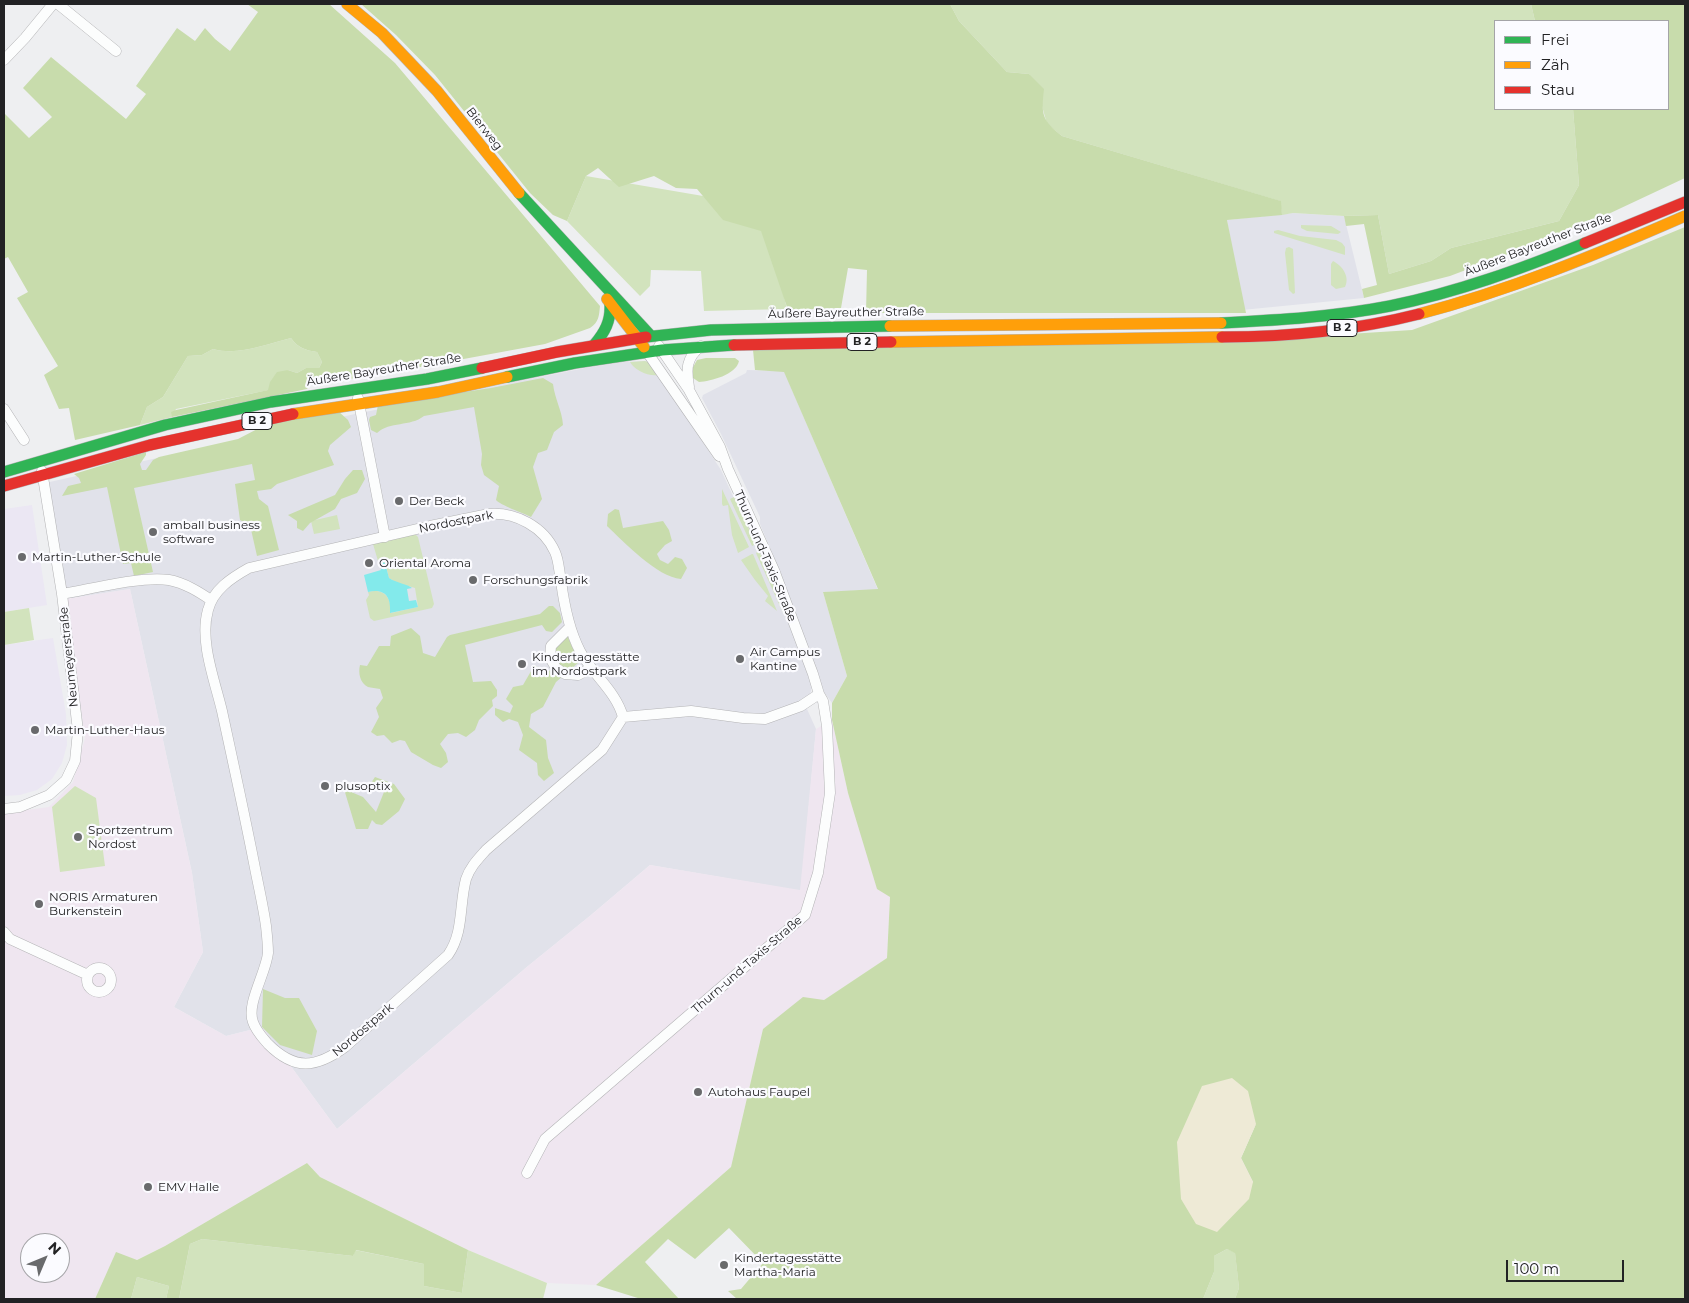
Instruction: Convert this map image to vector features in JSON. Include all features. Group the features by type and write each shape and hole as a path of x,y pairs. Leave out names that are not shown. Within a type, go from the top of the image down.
{"main road":[{"name":"Bierweg","path":"347,4 382,33 415,66 516,190 595,278 618,299 651,336"},
{"name":"Äußere Bayreuther Straße","path":"4,472 165,425 271,402 442,377 594,345 651,336 744,329 1028,324 1211,324 1315,317 1390,306 1464,288 1514,271 1685,202"},
{"name":"B 2","path":"4,486 194,434 301,412 444,391 575,363 662,350 702,346 1023,339 1253,337 1315,332 1406,317 1465,301 1519,283 1645,234 1685,216"},
{"name":"Bierweg","path":"595,278 610,304 647,352"},
{"path":"594,345 608,327 611,316 610,304"}],"street":[{"path":"4,60 53,4"},
{"path":"58,4 116,51"},
{"name":"Bierweg","path":"651,336 662,350"},
{"path":"689,390 687,366 696,351 702,346"},
{"name":"Thurn-und-Taxis-Straße","path":"527,1173 545,1139 805,915 818,873 830,793 827,726 822,701 774,570 710,425 662,350"},
{"name":"Thurn-und-Taxis-Straße","path":"647,352 728,469"},
{"path":"357,389 385,537"},
{"path":"4,411 24,440"},
{"name":"Neumeyerstraße","path":"4,810 49,795 66,780 75,761 78,731 62,594 40,462"},
{"name":"Nordostpark","path":"497,514 512,515 529,523 544,536 554,551 559,567 560,581 570,627 580,651 620,706 623,717 602,750 486,850 472,866 466,883 457,939 448,955 345,1047 330,1058 316,1063 298,1063 289,1060 273,1048 260,1034 253,1022 251,1011 268,954 266,927 210,665 205,625 211,600 232,578 249,568 430,526 497,514"},
{"path":"62,594 113,584 170,580 192,588 211,600"},
{"path":"570,627 551,646 550,658 556,668 565,674 578,675 591,668"},
{"path":"623,717 691,711 765,719 801,706 819,694"},
{"path":"4,932 10,939 88,975"}],"shaded area":[{"path":"1293,213 1344,216 1364,298 1242,310 1227,220"},
{"path":"648,362 683,412 721,470 777,592 808,672 812,686 807,709 816,729 801,891 650,865 337,1129 262,1027 226,1036 174,1007 203,952 192,873 130,589 66,599 45,483 355,414 585,368"},
{"path":"747,370 784,371 878,590 823,592 847,676 832,703 824,692 760,524 760,517 702,398 703,395 746,373"},
{"name":"Martin-Luther-Schule","path":"32,505 47,605 4,612 4,509"},
{"path":"130,589 192,873 203,952 174,1007 226,1036 262,1027 337,1129 650,865 800,890 816,729 832,720 848,793 890,897 887,958 824,1000 763,1029 731,1167 596,1285 547,1283 468,1250 320,1177 307,1163 165,1246 136,1260 116,1253 95,1299 4,1299 4,813 49,807 73,782 85,738 66,599"},
{"name":"Martin-Luther-Haus","path":"53,638 66,714 67,745 62,763 52,779 37,790 20,795 4,796 4,645"}],"green space":[{"path":"247,4 329,4 395,63 600,306 597,321 590,328 545,344 366,377 311,383 307,389 172,417 171,412 176,410 268,390 270,382 277,372 288,370 297,373 306,368 319,368 322,362 317,352 302,348 291,338 242,350 223,351 213,349 202,355 188,356 163,397 147,407 140,425 75,440 69,408 59,409 44,375 58,366 17,298 28,292 8,257 4,259 4,113 29,138 52,117 23,88 51,57 126,119 146,94 136,86 177,28 195,41 205,28 230,51 258,12"},
{"path":"361,4 950,4 959,21 1007,72 1029,74 1044,89 1044,116 1050,126 1062,136 1281,201 1282,215 1227,220 1246,313 866,313 867,270 848,268 841,308 788,310 761,231 723,220 697,189 676,188 654,176 619,187 598,168 586,176 567,221 553,215 530,193 435,75 396,35"},
{"path":"950,4 1531,4 1535,20 1494,20 1494,110 1573,110 1579,185 1559,221 1451,248 1431,261 1389,274 1378,215 1344,216 1293,213 1282,215 1280,201 1062,136 1047,124 1029,74 1007,72 959,21"},
{"path":"1531,4 1685,4 1685,178 1587,224 1450,276 1364,298 1362,289 1377,285 1364,224 1346,226 1344,216 1378,215 1389,274 1431,261 1451,248 1559,221 1579,185 1573,110 1669,110 1669,20 1535,20"},
{"path":"586,176 703,196 769,234 787,309 704,311 701,271 651,270 650,286 640,296 567,221"},
{"path":"1301,225 1331,226 1341,232 1338,234 1307,231 1301,228"},
{"path":"1685,227 1685,1299 1235,1299 1239,1288 1235,1253 1227,1249 1214,1256 1214,1272 1203,1299 737,1299 728,1291 741,1289 763,1263 729,1228 695,1259 668,1239 645,1262 679,1299 641,1299 596,1285 731,1167 763,1029 803,997 824,1000 887,958 890,897 877,889 848,793 832,720 832,703 847,676 823,592 878,589 784,372 755,370 753,350 1253,340 1412,330 1593,265","holes":["1256,1124 1241,1158 1253,1182 1196,1224"]},
{"path":"1278,230 1300,236 1336,240 1345,247 1345,255 1274,233 1274,231"},
{"path":"1286,248 1293,249 1295,293 1293,294 1289,290 1285,253"},
{"path":"1333,261 1345,272 1347,279 1345,287 1336,289 1331,285 1331,264"},
{"path":"291,338 302,348 317,352 322,362 319,368 306,368 297,373 288,370 269,390 176,409 172,417 140,425 147,407 163,397 188,356 202,355 213,349 223,351 242,350"},
{"path":"706,358 735,358 739,361 737,366 728,374 716,379 699,382 693,378 692,369 697,360"},
{"path":"630,362 648,362 658,375 642,372"},
{"path":"543,378 553,384 563,425 554,432 547,450 538,453 533,467 542,499 531,517 496,500 499,486 484,475 481,465 482,454 474,407 424,416 413,422 382,429 377,433 371,430 369,420 370,417 376,415 378,405"},
{"path":"338,411 348,420 351,427 330,445 328,451 334,465 277,484 271,489 257,491 259,499 268,506 279,550 257,556 250,525 240,520 235,484 255,480 252,464 134,488 153,572 134,576 131,563 123,564 107,487 62,496 68,486 81,483 74,474 146,452 140,464 142,470 146,470 153,460 159,457 238,439 265,425"},
{"path":"353,470 362,470 365,479 357,493 341,499 335,509 310,523 303,531 297,528 297,521 288,515 335,495"},
{"path":"722,489 749,547 738,553 732,535 728,505 723,506 722,504"},
{"path":"734,497 756,544 752,546 730,499"},
{"path":"615,509 619,510 623,528 663,521 669,530 672,541 665,545 657,554 660,560 668,564 675,557 682,559 687,568 681,579 672,577 652,566 607,526 608,514"},
{"path":"337,515 340,529 314,534 311,521"},
{"path":"415,534 418,537 434,604 432,608 374,621 370,618 366,600 369,595 368,592 379,591 386,595 390,603 391,613 418,607 415,588 397,583 389,578 385,563 378,561 373,544"},
{"path":"759,551 785,613 784,615 756,553"},
{"path":"752,554 777,611 765,601 768,596 741,560"},
{"path":"549,606 553,606 560,613 562,622 552,632 546,631 542,625 465,645 473,682 491,681 497,690 497,696 492,700 493,706 479,720 475,730 466,737 458,733 448,734 440,744 446,753 448,762 441,768 411,752 405,741 400,740 392,743 384,735 377,736 371,732 379,717 376,708 383,698 380,689 368,687 363,683 359,671 360,665 367,666 379,646 390,646 391,636 411,628 420,636 423,653 435,657 450,635 540,614"},
{"path":"29,608 34,640 4,645 4,612"},
{"path":"566,633 579,662 556,682 543,707 531,714 529,727 546,740 548,758 554,773 544,781 538,775 537,763 519,750 523,735 518,722 509,719 503,722 495,715 495,708 510,713 513,706 506,699 513,687 523,685 534,666 538,667 541,675 551,670 554,650"},
{"path":"375,777 394,784 405,799 399,811 382,825 376,824 372,820 368,829 356,829 344,789 363,797 376,812 386,787 380,784 371,792 367,789"},
{"name":"Sportzentrum Nordost","path":"75,786 96,798 105,866 60,872 52,807"},
{"path":"263,989 285,998 299,998 317,1031 312,1055 280,1045 262,1027"},
{"path":"307,1163 320,1177 468,1250 462,1293 424,1286 424,1264 356,1250 353,1256 202,1239 190,1244 179,1299 166,1299 169,1286 137,1277 131,1299 95,1299 116,1252 137,1260 165,1246"},
{"path":"202,1239 353,1256 355,1250 424,1264 424,1286 462,1293 468,1250 547,1283 543,1299 179,1299 190,1244"},
{"path":"1227,1249 1235,1252 1239,1288 1235,1299 1203,1299 1214,1272 1214,1256"},
{"path":"137,1277 169,1286 166,1299 131,1299"}],"sand":[{"path":"1232,1078 1248,1091 1256,1124 1241,1158 1253,1182 1249,1199 1217,1232 1196,1224 1181,1199 1177,1142 1202,1086"}],"water":[{"path":"378,561 385,563 389,578 412,588 407,589 409,601 416,600 418,607 390,613 390,603 386,595 379,591 368,592 364,575 381,570"}],"traffic: fast":[{"path":"519,193 651,336"},
{"path":"1221,323 1327,315 1390,306 1440,294 1489,279 1585,243"},
{"path":"594,345 606,326 610,304"},
{"path":"646,337 711,330 890,326"},
{"path":"507,377 575,363 662,350 734,345"},
{"path":"4,472 165,425 271,402 427,379 482,368"}],"traffic: slow":[{"path":"347,4 382,33 437,91 519,193"},
{"path":"1419,314 1487,294 1554,270 1685,216"},
{"path":"607,299 644,347"},
{"path":"890,326 1221,323"},
{"path":"891,342 1222,337"},
{"path":"293,414 438,392 507,377"}],"traffic: jam":[{"path":"1585,243 1685,202"},
{"path":"1222,337 1322,332 1395,320 1419,314"},
{"path":"482,368 557,352 646,337"},
{"path":"734,345 891,342"},
{"path":"4,486 150,445 293,414"}],"place":[{"name":"Der Beck","path":"399,501"},
{"name":"amball business software","path":"153,532"},
{"name":"Martin-Luther-Schule","path":"22,557"},
{"name":"Oriental Aroma","path":"369,563"},
{"name":"Forschungsfabrik","path":"473,580"},
{"name":"Air Campus Kantine","path":"740,659"},
{"name":"Kindertagesstätte im Nordostpark","path":"522,664"},
{"name":"Martin-Luther-Haus","path":"35,730"},
{"name":"plusoptix","path":"325,786"},
{"name":"Sportzentrum Nordost","path":"78,837"},
{"name":"NORIS Armaturen Burkenstein","path":"39,904"},
{"name":"Autohaus Faupel","path":"698,1092"},
{"name":"EMV Halle","path":"148,1187"},
{"name":"Kindertagesstätte Martha-Maria","path":"724,1265"}]}
